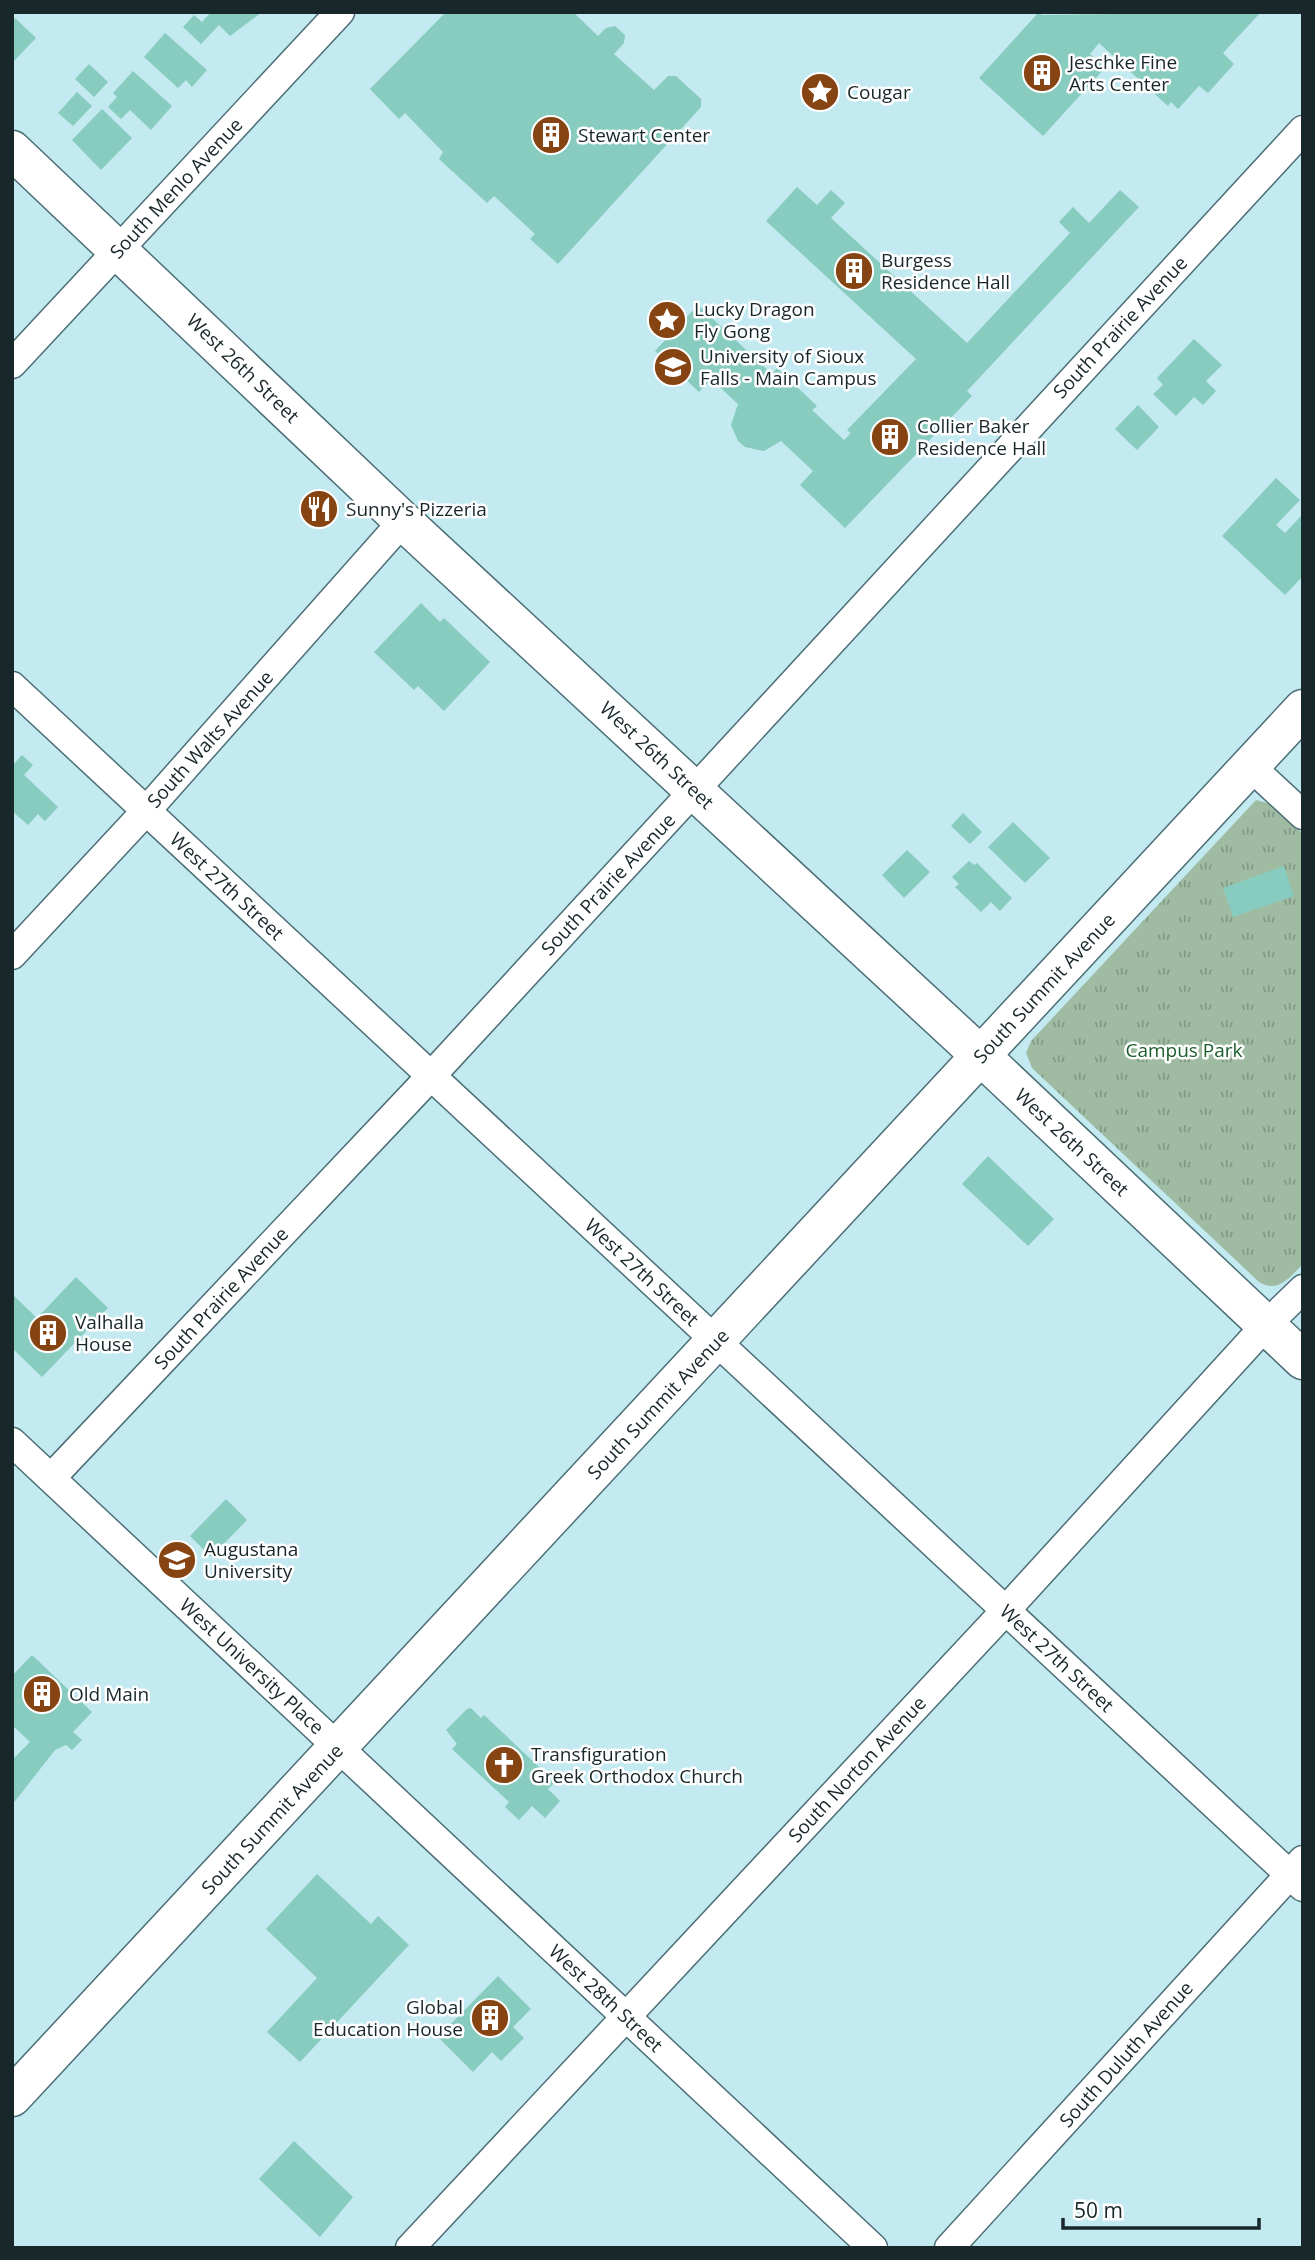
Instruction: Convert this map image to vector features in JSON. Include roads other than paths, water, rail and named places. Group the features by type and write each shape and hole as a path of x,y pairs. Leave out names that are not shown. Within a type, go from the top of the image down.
{"street":[{"name":"South Menlo Avenue","path":"12,364 340,12"},
{"name":"South Prairie Avenue","path":"51,1478 431,1076 1303,130"},
{"name":"West 26th Street","path":"12,150 403,521 981,1056 1303,1360"},
{"name":"South Walts Avenue","path":"12,954 146,811 403,521"},
{"name":"West 27th Street","path":"12,687 1006,1610 1298,1874"},
{"name":"South Summit Avenue","path":"12,2097 1303,709"},
{"path":"1250,766 1303,815"},
{"name":"South Norton Avenue","path":"410,2248 1006,1610 1266,1325 1303,1289"},
{"name":"West University Place","path":"12,1442 338,1747"},
{"name":"West 28th Street","path":"338,1747 873,2248"},
{"name":"South Duluth Avenue","path":"949,2248 1298,1874"}],"place":[{"name":"Jeschke Fine Arts Center","path":"1042,73"},
{"name":"Cougar","path":"820,92"},
{"name":"Stewart Center","path":"551,135"},
{"name":"Burgess Residence Hall","path":"854,271"},
{"name":"Lucky Dragon Fly Gong","path":"667,320"},
{"name":"University of Sioux Falls - Main Campus","path":"673,367"},
{"name":"Collier Baker Residence Hall","path":"890,437"},
{"name":"Sunny's Pizzeria","path":"319,509"},
{"name":"Valhalla House","path":"48,1333"},
{"name":"Augustana University","path":"177,1560"},
{"name":"Old Main","path":"42,1694"},
{"name":"Transfiguration Greek Orthodox Church","path":"504,1765"},
{"name":"Global Education House","path":"490,2018"}],"park label":[{"name":"Campus Park","path":"1184,1050"}]}
